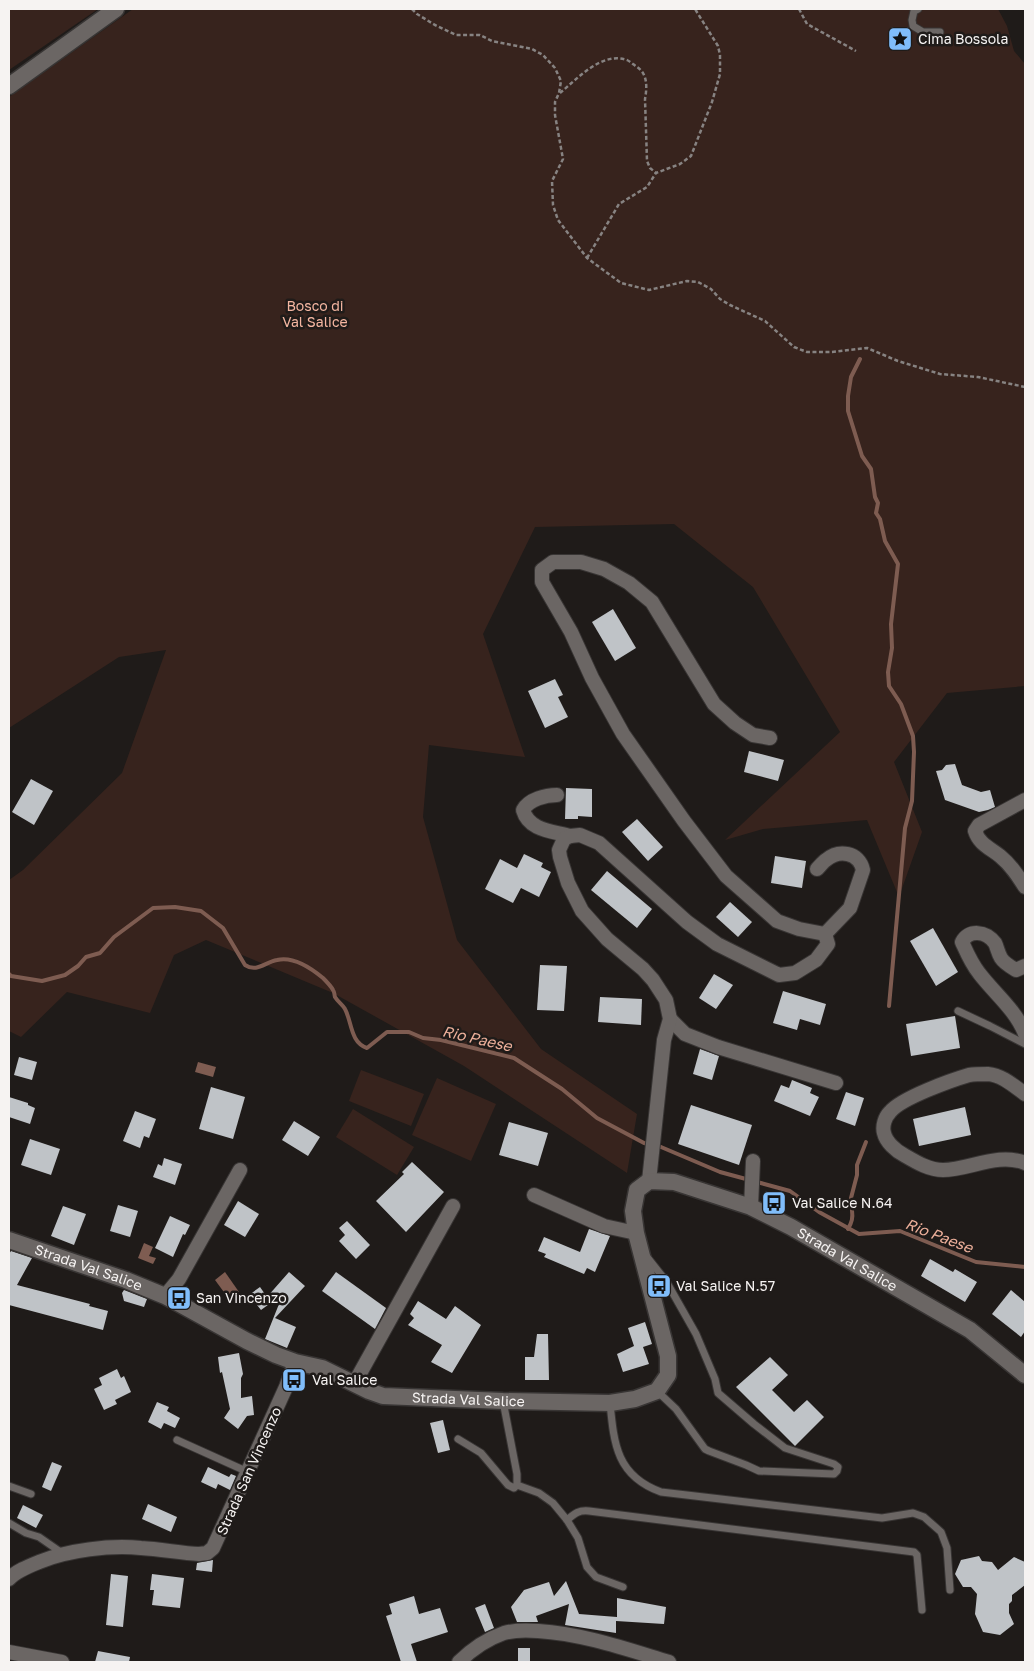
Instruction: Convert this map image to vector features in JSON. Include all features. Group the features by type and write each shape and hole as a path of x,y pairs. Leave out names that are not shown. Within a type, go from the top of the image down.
{"street":[{"path":"9,86 116,9"},
{"path":"770,738 753,735 735,723 714,704 652,602 629,583 604,569 581,562 553,562 542,570 542,582 571,632 592,678 623,734 673,806 726,876 777,921 799,929 825,934"},
{"path":"557,795 545,796 530,803 523,810 536,828 570,836 586,837 599,843 687,922 717,944 779,975 795,973 816,960 828,944 825,934"},
{"path":"1025,800 979,825 975,831 982,844 1000,856 1012,868 1025,887"},
{"path":"570,836 564,839 561,844 560,857 568,883 582,911 607,940 653,980 666,1000 670,1019 664,1040 649,1182 637,1190 633,1211 636,1233 668,1356 668,1375 657,1391"},
{"path":"817,869 827,859 839,853 857,857 862,863 863,870 850,908 825,934"},
{"path":"1025,966 1016,970 1008,965 1001,959 994,942 986,935 973,932 966,936 962,942 978,972 1014,1015 1025,1034"},
{"path":"670,1019 684,1034 718,1047 836,1083"},
{"path":"1025,1094 1005,1080 990,1074 971,1075 906,1101 891,1110 886,1117 884,1134 900,1153 932,1169 944,1170 1004,1159 1017,1159 1025,1163"},
{"path":"166,1296 179,1279 240,1170"},
{"path":"751,1207 753,1173"},
{"name":"Strada Val Salice","path":"649,1182 674,1182 751,1207 792,1227 970,1330 1025,1375"},
{"path":"534,1195 604,1226 636,1233"},
{"path":"354,1384 453,1206"},
{"name":"Strada Val Salice","path":"9,1240 126,1280 166,1296 247,1341 295,1362 322,1368 383,1396 610,1403 635,1399 657,1391"},
{"name":"Strada San Vincenzo","path":"9,1579 12,1575 31,1565 62,1553 80,1550 140,1547 199,1554 213,1548 286,1387 295,1362"},
{"path":"459,1662 490,1638 521,1630 576,1635 669,1662"},
{"path":"9,1652 62,1662"}],"lane":[{"path":"918,9 914,11 913,26 923,32 940,32"},
{"path":"958,1011 1025,1044"},
{"path":"640,1249 666,1281 696,1334 715,1378 718,1393 785,1448 834,1464 838,1467 837,1471 834,1474 759,1471 709,1451 705,1449 676,1409 657,1391"},
{"path":"503,1401 517,1474 516,1485"},
{"path":"610,1403 613,1438 625,1466 635,1478 650,1487 661,1492 882,1518 913,1513 924,1517 941,1532 947,1548 950,1590"},
{"path":"458,1439 481,1453 508,1486 514,1488 516,1485 539,1493 553,1503 567,1520 578,1538 587,1567 596,1577 623,1587"},
{"path":"177,1440 248,1472"},
{"path":"9,1486 31,1494"},
{"path":"567,1520 575,1512 589,1510 914,1552 917,1555 922,1610"},
{"path":"9,1523 39,1537 62,1553"}],"path":[{"path":"412,9 417,14 456,35 480,36 492,41 532,49 543,55 555,68 561,81 555,102 554,115 563,159 552,180 553,205 558,220 587,258 620,283 649,290 687,282 698,282 730,305 765,322 794,347 808,352 832,352 867,348 898,361 940,374 978,376 1025,387"},
{"path":"587,258 619,204 648,187 656,172 680,164 691,156 712,102 720,74 718,46 695,9"},
{"path":"798,9 807,24 856,51"},
{"path":"559,93 589,69 614,58 627,60 641,69 646,80 647,90 645,107 647,161 650,168 656,172"}],"green space":[{"path":"9,9 98,9 9,70"},
{"name":"Bosco di Val Salice","path":"133,9 998,9 1007,26 1014,51 1025,64 1025,686 947,693 894,762 922,832 899,897 867,820 763,829 725,840 840,732 753,587 674,524 535,527 483,634 525,757 429,745 423,817 457,940 541,1049 637,1114 627,1173 464,1066 333,993 206,940 174,955 150,1013 67,992 21,1037 9,1031 9,880 23,870 122,773 166,650 119,657 9,728 9,97"},
{"path":"361,1070 424,1094 411,1126 349,1101"},
{"path":"437,1078 496,1104 471,1161 412,1135"},
{"path":"353,1109 414,1147 397,1175 336,1137"}],"shaded area":[{"path":"198,1062 216,1067 213,1077 195,1072"},
{"path":"144,1243 153,1247 149,1256 156,1258 153,1264 138,1258"},
{"path":"225,1272 239,1292 229,1299 215,1280"}],"building":[{"path":"613,609 636,648 615,661 592,622"},
{"path":"555,679 563,695 558,697 568,717 545,728 528,691"},
{"path":"749,751 784,760 778,781 744,772"},
{"path":"955,764 962,785 981,792 990,790 995,807 979,812 945,800 936,771 942,770 946,765"},
{"path":"31,779 53,791 34,825 12,812"},
{"path":"566,788 592,789 592,817 578,816 578,819 565,819"},
{"path":"637,819 663,847 648,861 622,832"},
{"path":"524,854 543,863 541,867 551,872 539,897 521,888 513,903 485,889 500,859 517,868"},
{"path":"775,856 806,861 802,888 771,883"},
{"path":"607,871 652,909 637,928 591,890"},
{"path":"730,902 752,922 738,937 716,917"},
{"path":"933,928 958,972 936,986 910,941"},
{"path":"540,965 567,966 564,1011 537,1010"},
{"path":"714,974 733,985 716,1009 699,998"},
{"path":"783,991 826,1004 820,1025 800,1019 797,1030 773,1023"},
{"path":"600,997 642,999 641,1025 598,1022"},
{"path":"955,1016 960,1048 911,1056 906,1024"},
{"path":"700,1049 719,1056 712,1080 693,1074"},
{"path":"19,1057 37,1062 32,1080 14,1075"},
{"path":"792,1080 812,1088 810,1093 819,1097 810,1116 774,1101 781,1085 789,1088"},
{"path":"211,1087 245,1097 233,1139 199,1129"},
{"path":"846,1092 864,1098 855,1126 836,1119"},
{"path":"9,1097 28,1103 28,1105 35,1108 30,1124 9,1117"},
{"path":"691,1105 752,1125 739,1165 678,1144"},
{"path":"965,1107 971,1135 919,1146 913,1119"},
{"path":"135,1111 156,1119 149,1138 144,1136 140,1148 123,1141"},
{"path":"294,1121 320,1137 308,1156 282,1140"},
{"path":"509,1122 548,1133 538,1166 499,1155"},
{"path":"30,1139 60,1149 51,1175 21,1165"},
{"path":"164,1158 182,1164 175,1185 153,1177 158,1164 162,1166"},
{"path":"412,1162 444,1192 406,1232 376,1201 404,1174 402,1172"},
{"path":"238,1201 259,1214 245,1237 224,1225"},
{"path":"118,1205 138,1211 130,1237 110,1231"},
{"path":"63,1206 86,1214 74,1245 51,1236"},
{"path":"170,1216 190,1225 185,1235 183,1234 173,1257 155,1248"},
{"path":"347,1221 370,1245 356,1259 339,1241 345,1235 339,1228"},
{"path":"589,1229 610,1236 595,1272 587,1268 584,1274 544,1257 546,1254 538,1251 544,1237 580,1252"},
{"path":"11,1251 32,1258 17,1285 90,1304 89,1306 108,1311 103,1330 9,1305 9,1254"},
{"path":"930,1259 953,1272 955,1269 977,1282 965,1302 921,1276"},
{"path":"289,1272 305,1286 275,1318 296,1327 287,1348 265,1339 283,1294 261,1310 249,1295 260,1287 267,1297"},
{"path":"336,1272 386,1308 375,1329 322,1291"},
{"path":"124,1290 147,1299 144,1307 124,1301 122,1293"},
{"path":"1011,1290 1025,1302 1025,1331 1021,1337 992,1314"},
{"path":"418,1301 446,1319 455,1306 481,1325 452,1373 431,1362 442,1345 408,1325 414,1318 410,1314"},
{"path":"645,1322 652,1344 643,1347 649,1364 623,1372 617,1354 634,1346 628,1328"},
{"path":"537,1334 548,1334 549,1380 525,1380 525,1357 534,1357"},
{"path":"239,1353 243,1374 241,1378 241,1398 252,1396 254,1415 247,1416 238,1429 224,1418 230,1409 222,1372 220,1373 218,1357"},
{"path":"770,1357 788,1375 772,1390 794,1412 807,1400 824,1417 795,1446 736,1387"},
{"path":"117,1369 121,1378 124,1376 131,1392 115,1400 117,1404 104,1410 94,1389 102,1385 99,1378"},
{"path":"157,1402 169,1407 167,1411 180,1418 175,1428 164,1423 161,1429 148,1422"},
{"path":"443,1420 450,1450 438,1453 430,1423"},
{"path":"52,1462 62,1466 51,1491 42,1487"},
{"path":"208,1467 229,1477 231,1474 236,1476 230,1490 218,1484 216,1489 201,1482"},
{"path":"148,1504 177,1517 171,1532 142,1519"},
{"path":"23,1505 43,1515 36,1528 17,1518"},
{"path":"979,1556 982,1561 992,1562 998,1570 1014,1557 1025,1562 1025,1585 1012,1595 1012,1601 1009,1604 1009,1613 1014,1624 1000,1635 983,1632 975,1614 977,1594 971,1587 963,1587 955,1574 961,1560"},
{"path":"213,1560 212,1572 196,1570 197,1563"},
{"path":"111,1574 128,1576 123,1627 106,1625"},
{"path":"152,1574 184,1578 180,1608 152,1605 154,1590 150,1590"},
{"path":"566,1581 579,1614 617,1617 617,1598 666,1607 664,1624 616,1621 616,1633 565,1625 569,1604 536,1616 538,1622 517,1622 511,1607 524,1590 549,1582 554,1596"},
{"path":"414,1596 419,1614 440,1608 448,1632 411,1644 417,1662 401,1662 386,1616 392,1614 389,1604"},
{"path":"485,1604 494,1628 485,1632 475,1608"},
{"path":"518,1648 530,1648 530,1662 518,1662"},
{"path":"98,1651 130,1657 129,1662 95,1662"}],"waterway":[{"path":"860,359 851,377 848,411 862,456 871,469 875,497 878,503 876,513 880,519 885,541 898,564 891,624 892,648 888,672 889,686 901,704 913,736 914,752 912,801 905,828 889,1006"},
{"name":"Rio Paese","path":"9,974 11,976 42,981 65,975 78,966 86,957 100,953 114,937 153,908 175,907 201,911 223,928 245,965 253,968 283,959 295,961 323,978 345,1009 357,1041 367,1048 387,1032 409,1032 423,1038 441,1040 514,1058 562,1089 597,1118 644,1143 661,1147 720,1172 790,1191 819,1212 859,1234 900,1231 976,1262 1025,1267"},
{"path":"848,1229 854,1207 851,1198 857,1175 857,1165 866,1142"}],"place":[{"name":"Cima Bossola","path":"900,39"},
{"name":"Val Salice N.64","path":"774,1203"},
{"name":"Val Salice N.57","path":"659,1286"},
{"name":"San Vincenzo","path":"179,1298"},
{"name":"Val Salice","path":"294,1380"}]}
